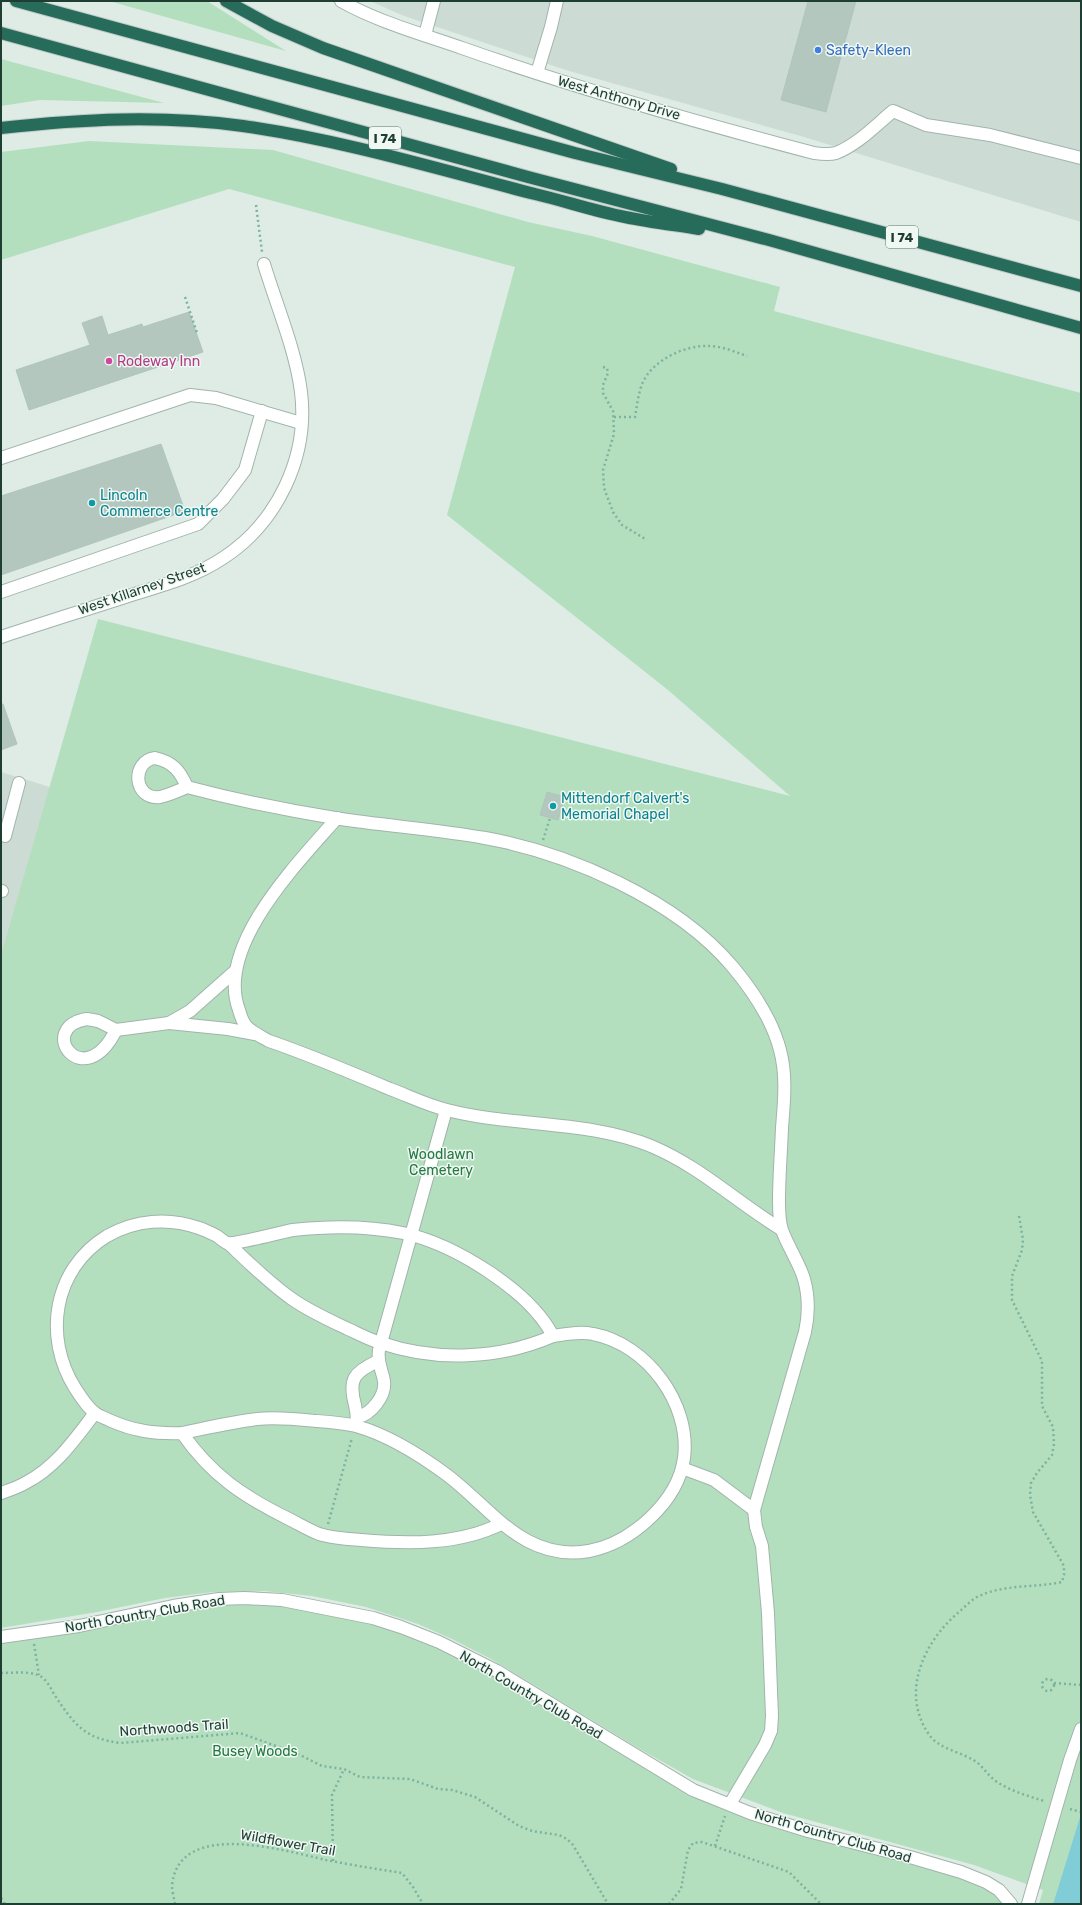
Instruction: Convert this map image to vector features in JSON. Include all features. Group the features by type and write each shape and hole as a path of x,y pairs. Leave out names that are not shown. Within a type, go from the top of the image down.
{"highway":[{"name":"I 74","path":"16,1 574,153 722,189 1081,286"},
{"path":"226,1 272,26 324,48 667,168 722,189"},
{"name":"I 74","path":"1,33 528,177 769,240 1081,328"},
{"path":"1,128 66,121 124,118 182,120 242,126 302,136 404,160 624,217 769,240"}],"street":[{"name":"West Anthony Drive","path":"341,1 381,19 537,73 612,97 814,153 836,153 849,146 893,111 926,125 990,135 1081,158"},
{"path":"425,35 434,1"},
{"path":"537,73 557,1"},
{"name":"West Killarney Street","path":"1,637 165,584 204,569 240,546 258,528 277,502 286,485 294,463 300,438 301,392 297,368 264,264"},
{"path":"1,458 190,395 216,398 301,423"},
{"path":"1,592 198,524 223,499 245,470 262,411"},
{"path":"1,834 6,836 19,783"},
{"path":"187,787 243,802 337,818 431,829 474,836 539,852 604,877 643,896 680,919 706,938 744,981 763,1009 773,1030 784,1070 785,1092 779,1175 779,1216 781,1228 803,1277 808,1294 808,1314 803,1340 754,1510 756,1527 762,1546 768,1613 771,1731 730,1804"},
{"path":"337,818 277,887 263,909 249,936 234,972 236,1004 243,1022 256,1034 269,1041 446,1110 491,1118 598,1131 632,1140 675,1158 712,1179 781,1228"},
{"path":"169,1023 190,1011 234,972"},
{"path":"116,1030 169,1023 228,1028 256,1034"},
{"path":"357,1422 366,1415 377,1402 383,1391 384,1382 378,1361 381,1344 446,1110"},
{"path":"159,1221 179,1223 198,1228 228,1243 292,1300 328,1320 381,1344 412,1350 467,1356 495,1354 517,1349 553,1336 574,1333 592,1334 607,1338 628,1349 650,1366 662,1379 670,1393 679,1416 684,1441 682,1468 672,1489 656,1512 641,1527 627,1537 589,1551 571,1552 553,1550 532,1543 501,1524 472,1496 446,1474 412,1452 357,1422 274,1418 249,1420 182,1433 159,1434 143,1432 120,1425 95,1413 78,1394 65,1373 56,1339 56,1320 61,1295 68,1279 80,1260 93,1246 108,1236 127,1227 141,1222 159,1221"},
{"path":"228,1243 290,1230 326,1227 366,1229 411,1235 460,1255 512,1289 536,1311 553,1336"},
{"path":"357,1422 352,1394 353,1379 363,1368 378,1361"},
{"path":"1,1493 27,1482 43,1472 63,1454 95,1413"},
{"path":"182,1433 209,1467 230,1486 259,1504 319,1534 337,1538 376,1541 436,1542 490,1529 501,1524"},
{"path":"682,1468 714,1480 754,1510"},
{"name":"North Country Club Road","path":"1,1636 79,1626 173,1606 219,1599 244,1598 282,1600 373,1618 439,1642 497,1671 693,1790 808,1831 910,1857 961,1872 986,1882 999,1890 1011,1904"},
{"path":"1028,1904 1070,1760 1081,1729"}],"path":[{"path":"256,205 264,264"},
{"path":"186,297 197,333"},
{"path":"614,417 635,417 643,382 654,368 678,352 696,346 710,346 747,356"},
{"path":"603,367 607,368 608,373 603,385 603,393 613,411 614,417 614,434 603,470 604,488 613,512 622,525 647,540"},
{"path":"539,852 550,818"},
{"path":"1019,1216 1022,1245 1018,1264 1012,1276 1012,1300 1042,1361 1042,1406 1053,1427 1054,1444 1052,1455 1031,1483 1030,1495 1033,1512 1064,1566 1064,1575 1062,1582 1044,1586 1019,1586 994,1590 977,1596 949,1620 933,1638 924,1656 918,1674 917,1698 918,1711 930,1736 939,1744 976,1761 996,1781 1012,1790 1048,1803"},
{"path":"327,1528 357,1422"},
{"path":"1,1673 39,1675 32,1632"},
{"name":"Northwoods Trail","path":"39,1675 46,1681 73,1722 91,1735 108,1741 121,1743 240,1734 298,1754 322,1766 344,1769 360,1777 410,1779 438,1789 452,1790 475,1797 519,1826 532,1831 559,1835 567,1839 574,1845 608,1904"},
{"path":"1054,1683 1054,1688 1050,1691 1046,1691 1042,1687 1042,1682 1045,1679 1050,1679 1054,1683 1081,1685"},
{"path":"333,1861 332,1795 344,1769"},
{"path":"714,1846 730,1804"},
{"path":"1064,1807 1081,1812"},
{"path":"669,1904 681,1889 688,1850 693,1843 702,1842 789,1872 822,1904"},
{"name":"Wildflower Trail","path":"175,1904 172,1886 177,1867 196,1850 213,1845 234,1843 262,1846 333,1861 402,1873 413,1887 423,1904"},
{"path":"1,1898 5,1904"}],"shaded area":[{"path":"370,1 1081,1 1081,222 804,137 569,71 404,16"},
{"path":"1,772 50,787 1,958"}],"green space":[{"path":"109,1 207,1 286,51"},
{"path":"1,59 164,103 40,100 1,106"},
{"name":"Woodlawn Cemetery","path":"89,141 273,150 528,222 592,236 780,287 774,311 1081,393 1081,1904 1039,1904 1043,1890 974,1865 783,1813 693,1779 638,1748 491,1659 418,1624 366,1607 312,1596 264,1591 213,1592 165,1598 97,1612 1,1628 1,955 98,619 790,796 668,690 447,515 515,267 229,189 1,260 1,152"},
{"name":"Busey Woods","path":"282,1600 439,1642 693,1790 961,1872 1011,1904 1,1904 1,1637 173,1606"}],"water":[{"path":"1081,1814 1081,1904 1053,1904 1055,1898"}],"building":[{"name":"Safety-Kleen","path":"808,1 856,1 826,112 781,100"},
{"name":"Rodeway Inn","path":"189,312 203,352 29,410 16,370 90,345 82,323 102,316 108,335 142,324 143,327"},
{"name":"Lincoln Commerce Centre","path":"161,444 185,511 1,575 1,496"},
{"path":"1,704 3,704 17,744 1,750"},
{"name":"Mittendorf Calvert's Memorial Chapel","path":"547,792 565,797 558,820 540,815"}],"place":[{"name":"Safety-Kleen","path":"818,50"},
{"name":"Rodeway Inn","path":"109,361"},
{"name":"Lincoln Commerce Centre","path":"92,503"},
{"name":"Mittendorf Calvert's Memorial Chapel","path":"553,806"}]}
